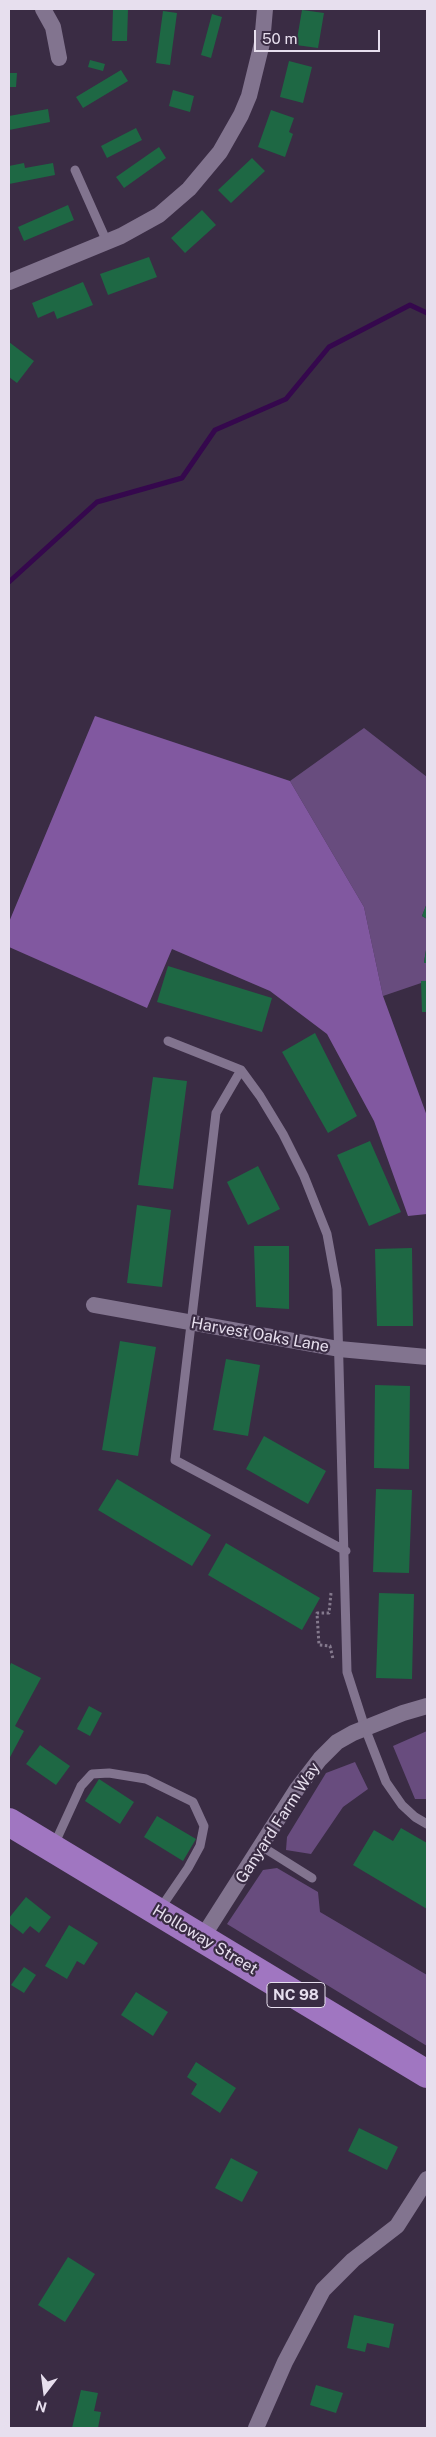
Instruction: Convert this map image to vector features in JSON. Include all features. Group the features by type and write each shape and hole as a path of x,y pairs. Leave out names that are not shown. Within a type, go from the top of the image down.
{"highway":[{"name":"Holloway Street","path":"9,1823 427,2074"}],"street":[{"path":"42,9 53,26 59,58"},
{"path":"9,282 107,242 138,227 173,204 194,183 220,152 242,115 249,96 262,43 265,9"},
{"name":"Harvest Oaks Lane","path":"94,1305 338,1349 427,1357"},
{"name":"Ganyard Farm Way","path":"202,1938 298,1789 320,1759 337,1742 365,1728 427,1706"},
{"path":"256,2428 285,2362 323,2290 353,2260 397,2226 427,2179"}],"lane":[{"path":"76,170 107,242"},
{"path":"168,1041 241,1070 284,1134 304,1176 327,1234 337,1289 346,1551 347,1672 365,1728 386,1782 402,1805 415,1817 427,1824"},
{"path":"241,1070 216,1113 175,1460 346,1551"},
{"path":"53,1848 81,1786 92,1774 109,1773 146,1779 193,1802 204,1826 200,1846 188,1868 158,1911"},
{"path":"261,1846 312,1878"}],"path":[{"path":"331,1587 329,1613 317,1613 319,1645 330,1646 334,1666"}],"shaded area":[{"path":"95,716 290,781 364,907 383,996 427,1116 427,1214 408,1216 374,1121 327,1034 270,991 172,949 147,1008 9,947 9,922"},
{"path":"364,728 427,777 427,903 422,916 427,919 427,944 424,962 427,963 427,981 383,996 364,907 290,781"},
{"path":"427,1731 427,1799 415,1799 393,1746"},
{"path":"355,1762 368,1789 343,1807 311,1854 286,1850 287,1837 326,1773"},
{"path":"277,1868 318,1892 320,1912 427,1975 427,2046 227,1924 263,1870"}],"building":[{"path":"113,9 128,9 127,41 112,41"},
{"path":"302,10 324,13 318,48 296,45"},
{"path":"163,11 177,13 170,65 156,63"},
{"path":"212,14 222,17 211,58 201,55"},
{"path":"90,60 105,64 103,71 88,67"},
{"path":"289,61 312,67 303,103 280,97"},
{"path":"121,70 128,81 83,108 76,97"},
{"path":"9,73 17,73 16,87 9,87"},
{"path":"173,90 194,96 190,112 169,106"},
{"path":"48,109 50,122 9,130 9,116"},
{"path":"271,110 294,118 289,132 293,134 285,157 258,147"},
{"path":"136,128 142,140 107,158 101,146"},
{"path":"159,147 166,158 124,188 116,177"},
{"path":"252,158 265,171 231,203 218,190"},
{"path":"24,163 25,168 53,163 55,175 9,184 9,166"},
{"path":"68,205 74,220 24,241 18,227"},
{"path":"202,210 216,225 185,253 171,238"},
{"path":"149,257 157,277 108,295 100,274"},
{"path":"83,282 93,305 57,319 54,311 38,318 32,303"},
{"path":"9,342 34,361 17,383 9,377"},
{"path":"427,903 427,919 422,916"},
{"path":"426,950 427,963 424,963"},
{"path":"168,966 272,998 262,1032 157,1002"},
{"path":"421,981 427,981 427,1012 422,1012"},
{"path":"315,1033 357,1116 328,1133 282,1052"},
{"path":"153,1077 187,1081 173,1189 138,1185"},
{"path":"370,1141 401,1212 369,1226 337,1155"},
{"path":"258,1166 280,1209 248,1225 227,1182"},
{"path":"137,1205 171,1210 162,1287 127,1283"},
{"path":"254,1246 289,1246 289,1309 256,1307"},
{"path":"412,1248 413,1326 377,1326 375,1249"},
{"path":"120,1341 156,1347 138,1456 102,1450"},
{"path":"226,1359 260,1365 248,1436 213,1430"},
{"path":"375,1385 410,1386 409,1469 374,1468"},
{"path":"264,1436 326,1471 308,1504 246,1469"},
{"path":"117,1479 211,1535 192,1566 98,1510"},
{"path":"376,1489 412,1490 409,1573 373,1572"},
{"path":"226,1543 320,1598 302,1630 208,1575"},
{"path":"379,1593 414,1594 412,1679 376,1678"},
{"path":"11,1663 41,1678 15,1726 24,1731 9,1759 9,1668"},
{"path":"89,1706 102,1713 90,1736 77,1729"},
{"path":"40,1745 70,1766 56,1785 26,1764"},
{"path":"99,1779 134,1802 120,1824 85,1801"},
{"path":"157,1816 196,1839 183,1861 144,1837"},
{"path":"401,1828 427,1843 427,1909 353,1865 374,1830 393,1841"},
{"path":"26,1897 51,1917 39,1933 30,1926 23,1934 9,1923 9,1918"},
{"path":"69,1925 98,1943 84,1965 77,1961 67,1979 45,1966"},
{"path":"24,1967 36,1975 24,1993 11,1985"},
{"path":"136,1992 168,2012 153,2036 121,2015"},
{"path":"196,2062 236,2088 220,2113 191,2094 197,2084 187,2077"},
{"path":"359,2128 398,2147 387,2170 348,2151"},
{"path":"231,2158 258,2172 242,2202 215,2188"},
{"path":"68,2257 95,2274 65,2322 38,2305"},
{"path":"354,2315 394,2324 389,2348 367,2343 365,2352 347,2348"},
{"path":"316,2385 343,2393 336,2413 310,2405"},
{"path":"81,2390 98,2393 94,2411 101,2412 98,2428 72,2428"}],"waterway":[{"path":"9,582 97,502 182,478 215,430 286,399 329,347 410,305 427,313"}]}
